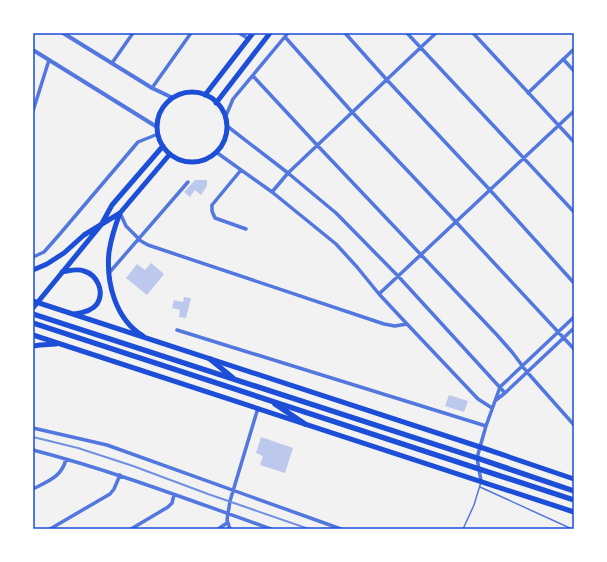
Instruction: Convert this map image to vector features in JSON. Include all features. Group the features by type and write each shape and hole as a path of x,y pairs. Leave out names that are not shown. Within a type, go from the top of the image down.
{"highway":[{"path":"33,314 477,458 574,491"},
{"path":"33,323 574,500"},
{"path":"210,359 236,380"},
{"path":"270,400 306,424"}],"main road":[{"path":"205,95 253,33"},
{"path":"216,102 270,33"},
{"path":"189,93 205,95 216,102 222,111 227,126 224,142 216,152 208,158 198,162 183,161 170,154 163,146 157,127 160,113 164,107 181,94 189,93"},
{"path":"33,308 101,225 112,205 163,146"},
{"path":"151,340 138,333 131,327 115,300 109,273 109,251 113,233 120,214 170,154"},
{"path":"33,270 47,264 64,253 84,235 120,214"},
{"path":"62,272 83,270 92,274 98,281 100,288 100,297 97,304 83,313 73,314"},
{"path":"33,301 480,446 574,479"},
{"path":"33,335 574,512"},
{"path":"33,346 62,344"}],"street":[{"path":"63,33 152,88 174,98"},
{"path":"112,63 133,33"},
{"path":"152,88 191,33"},
{"path":"239,33 249,39"},
{"path":"225,118 233,99 288,33"},
{"path":"345,33 574,283"},
{"path":"407,33 574,212"},
{"path":"272,192 288,173 436,33"},
{"path":"473,33 574,142"},
{"path":"286,37 352,112 574,350"},
{"path":"528,93 574,49"},
{"path":"33,50 157,127"},
{"path":"563,59 574,71"},
{"path":"33,111 49,60"},
{"path":"253,76 498,335 527,372 574,425"},
{"path":"380,294 574,110"},
{"path":"227,126 288,173 336,213 398,276 505,392"},
{"path":"33,257 44,252 60,235 138,142 158,134"},
{"path":"216,152 272,192 336,244 407,324 478,399 492,408"},
{"path":"241,170 212,206 212,211 215,218 246,229"},
{"path":"109,273 188,182"},
{"path":"120,214 126,226 148,245 384,324 396,326 407,324"},
{"path":"481,481 480,468 477,458 486,426 500,387 574,317"},
{"path":"495,400 574,328"},
{"path":"177,330 486,426"},
{"path":"230,529 227,524 233,490 258,408"},
{"path":"33,428 107,445 341,529"},
{"path":"33,450 120,475 271,529"},
{"path":"33,489 59,474 64,467 66,459"},
{"path":"50,529 110,494 114,489 120,475"},
{"path":"131,529 168,507 172,503 174,495"},
{"path":"218,529 227,524"}],"lane":[{"path":"463,529 474,505 481,481"},
{"path":"480,488 572,529"}],"building":[{"path":"195,180 207,180 207,186 201,195 195,190 190,197 184,192"},
{"path":"151,263 164,274 147,295 126,278 137,264 145,270"},
{"path":"184,297 191,298 186,318 179,317 180,310 172,308 174,300 183,302"},
{"path":"449,395 468,401 464,412 445,406"},
{"path":"261,437 293,448 285,473 260,465 263,456 256,453"}],"railway":[{"path":"33,437 78,448 133,466 309,529"}]}
